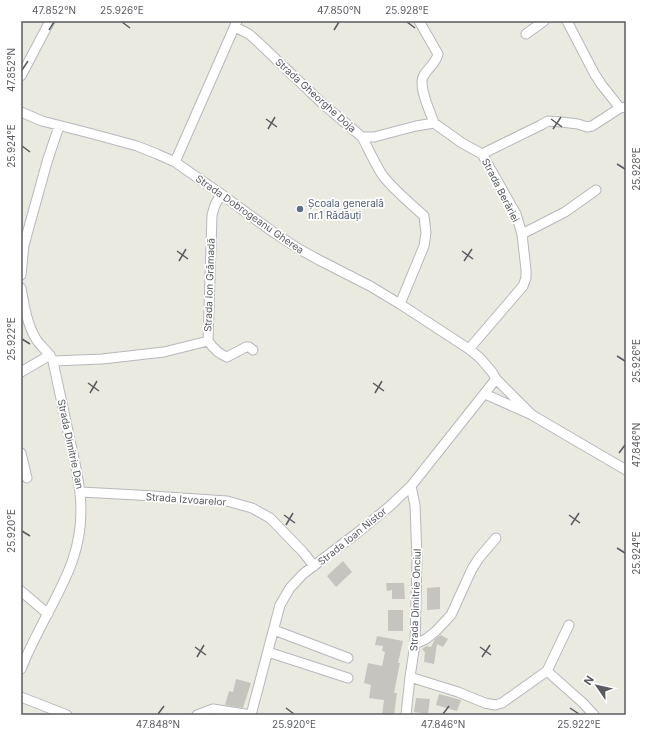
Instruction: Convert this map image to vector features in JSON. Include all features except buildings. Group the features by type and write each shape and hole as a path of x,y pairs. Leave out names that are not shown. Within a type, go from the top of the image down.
{"street":[{"path":"21,76 50,21"},
{"path":"419,21 438,54 437,59 423,76 422,81 423,91 434,123 462,143 482,154 541,126 548,121 578,124 587,127 592,126 623,107 601,84 567,21"},
{"path":"526,34 544,21"},
{"path":"175,162 236,24"},
{"name":"Strada Gheorghe Doja","path":"236,24 259,43 324,105 362,137 374,137 434,123"},
{"name":"Strada Dobrogeanu Gherea","path":"21,112 42,122 137,146 175,162 299,249 370,286 469,349 480,358 496,379 532,415"},
{"path":"21,275 24,245 47,162 59,126"},
{"path":"362,137 382,175 390,185 424,216 426,233 424,246 400,304"},
{"name":"Strada Berăriei","path":"469,349 523,286 526,278 522,234 516,214 482,154"},
{"path":"522,234 565,212 596,190"},
{"name":"Strada Ion Grămadă","path":"52,358 102,359 164,352 208,341 212,215 215,204 221,194"},
{"name":"Strada Dimitrie Dan","path":"21,288 24,307 31,329 52,358 76,463 81,492 81,526 75,553 67,576 21,669"},
{"path":"208,341 216,351 227,357 246,347 253,350"},
{"path":"21,372 52,358"},
{"name":"Strada Ioan Nistor","path":"251,715 280,605 290,588 303,574 390,506 411,486 496,379"},
{"name":"Strada Dobrogeanu Gherea","path":"485,394 532,415 626,470"},
{"path":"21,453 27,478"},
{"name":"Strada Dimitrie Onciul","path":"406,715 415,644 417,558 415,505 411,486"},
{"name":"Strada Izvoarelor","path":"81,492 227,501 252,508 270,518 303,552 314,566"},
{"path":"415,644 426,639 436,631 451,615 472,569 496,538"},
{"path":"21,591 48,614"},
{"path":"410,677 458,692 485,703 495,705 502,703 546,671 569,625"},
{"path":"274,630 348,658"},
{"path":"268,652 348,678"},
{"path":"546,671 583,703 594,715"},
{"path":"21,697 67,715"},
{"path":"197,715 213,709 251,715"}],"place":[{"name":"Școala generală nr.1 Rădăuți","path":"300,209"}]}
